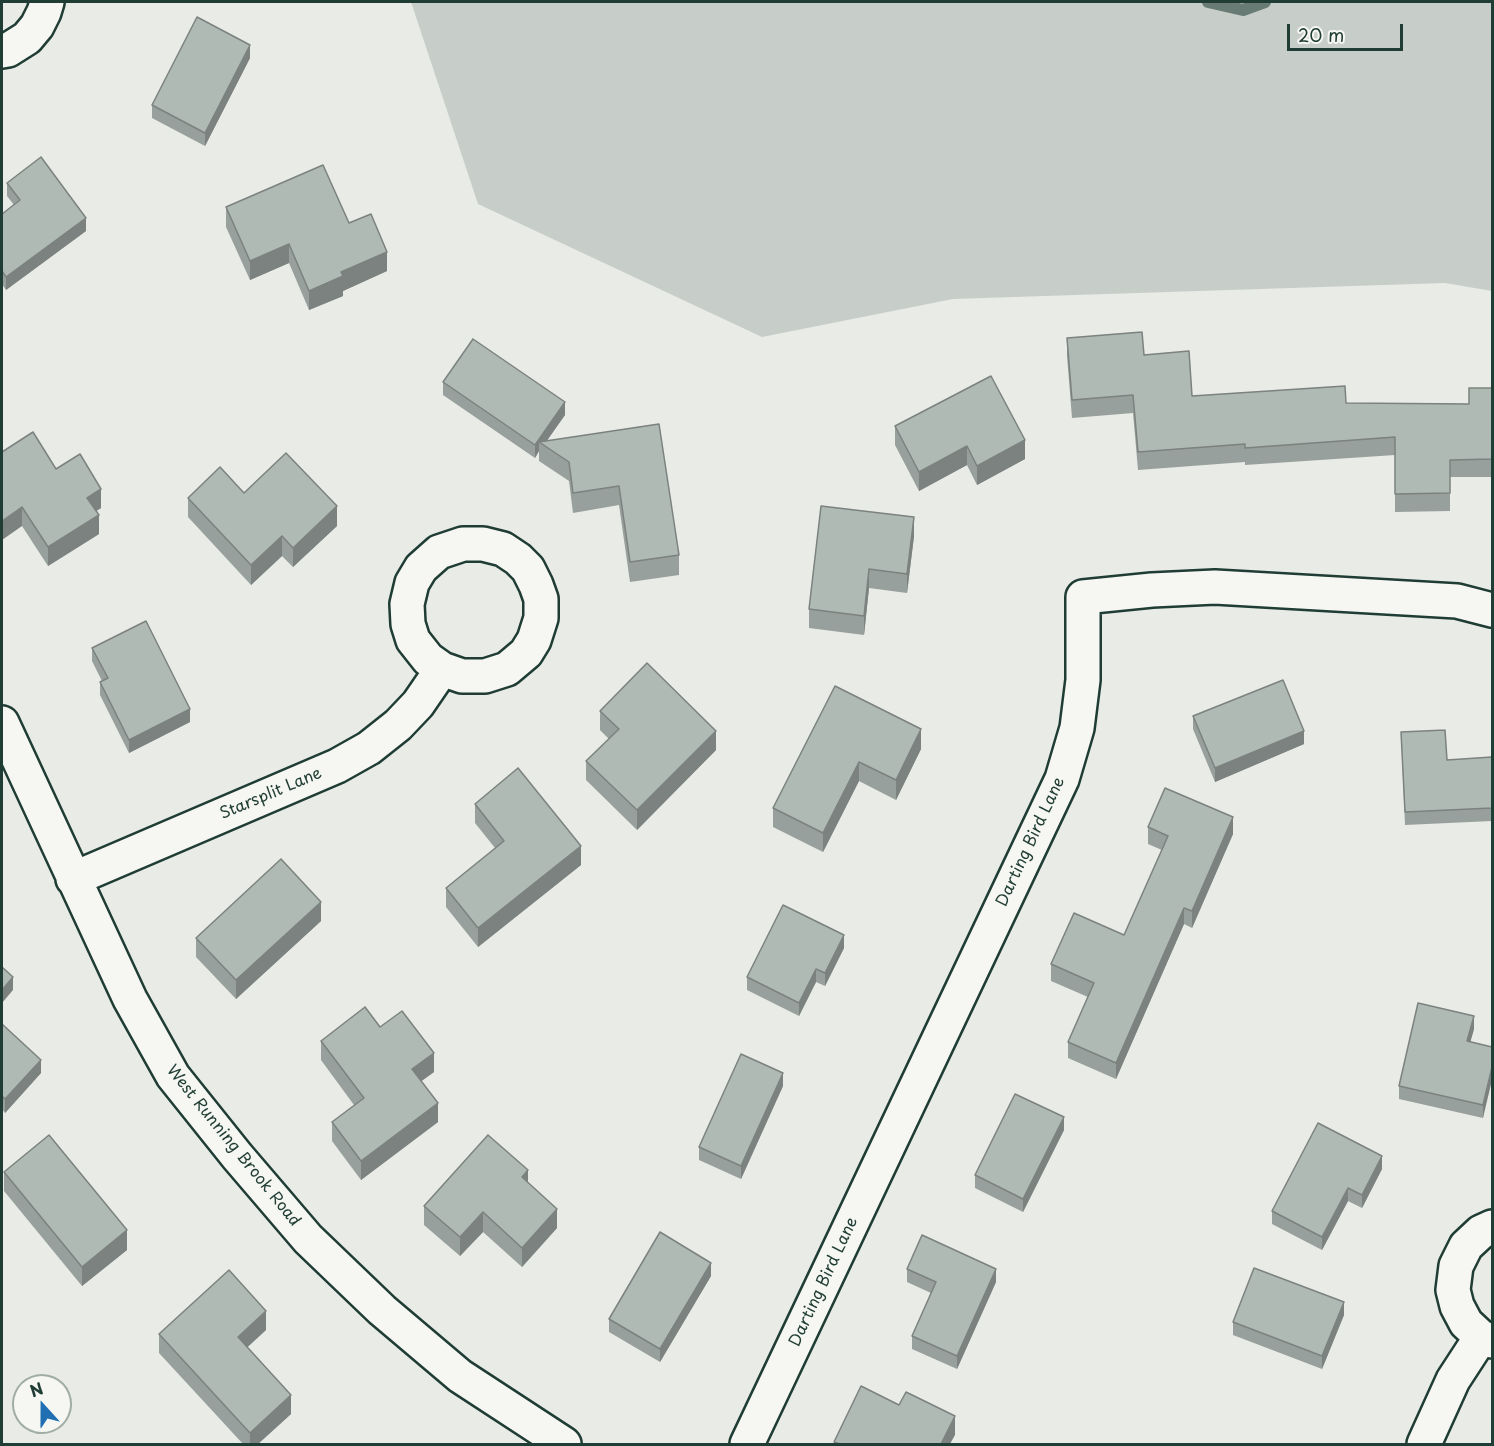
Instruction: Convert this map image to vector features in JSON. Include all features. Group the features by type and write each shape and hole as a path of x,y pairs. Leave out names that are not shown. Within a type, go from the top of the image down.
{"street":[{"path":"2,51 8,50 27,38 37,26 47,2"},
{"path":"463,544 483,544 503,549 528,569 541,599 541,618 534,640 526,653 507,669 485,676 462,676 442,669 428,659 413,640 408,624 406,604 412,583 421,568 439,552 463,544"},
{"name":"Darting Bird Lane","path":"747,1444 1062,779 1077,728 1083,680 1083,597 1215,587 1457,601 1492,610"},
{"name":"Starsplit Lane","path":"73,879 337,766 369,748 418,704 442,669"},
{"name":"West Running Brook Road","path":"2,723 130,999 174,1076 237,1156 308,1239 382,1310 460,1376 564,1444"},
{"path":"1424,1444 1453,1380 1487,1339 1466,1323 1457,1306 1453,1290 1456,1266 1466,1246 1481,1232 1492,1227"}],"shaded area":[{"path":"411,2 1492,2 1492,291 1445,283 953,299 762,337 478,204"}],"building":[{"path":"197,17 250,45 205,133 152,105"},
{"path":"41,157 86,218 6,277 2,271 2,214 20,200 7,183"},
{"path":"323,165 349,223 371,214 387,252 341,272 343,276 309,291 289,244 250,261 226,207"},
{"path":"1142,332 1144,355 1189,351 1192,396 1345,386 1346,403 1469,404 1469,388 1492,388 1492,459 1450,460 1450,493 1395,494 1395,437 1245,448 1245,444 1138,452 1133,395 1072,400 1067,338"},
{"path":"473,339 565,402 535,445 443,382"},
{"path":"991,376 1025,440 977,466 967,446 919,472 895,426"},
{"path":"659,424 679,555 630,562 619,486 573,493 569,462 539,442"},
{"path":"33,432 56,469 80,454 101,489 87,498 99,515 48,547 22,507 2,521 2,452"},
{"path":"286,453 337,506 293,548 282,536 251,565 188,498 220,467 244,493"},
{"path":"821,506 914,517 907,574 869,569 864,616 809,609"},
{"path":"146,621 190,709 129,740 100,682 108,678 92,648"},
{"path":"647,663 716,731 637,810 586,761 619,729 600,711"},
{"path":"1283,680 1304,731 1215,768 1193,716"},
{"path":"835,686 921,729 896,780 859,762 823,833 773,808"},
{"path":"1445,730 1447,760 1492,757 1492,808 1405,812 1401,732"},
{"path":"518,768 581,846 478,928 446,888 504,841 475,804"},
{"path":"1165,788 1233,817 1192,911 1184,908 1116,1063 1068,1042 1094,983 1051,964 1074,913 1124,935 1168,836 1148,827"},
{"path":"281,859 321,902 236,980 196,938"},
{"path":"783,905 844,935 825,973 816,969 799,1003 747,977"},
{"path":"2,967 13,977 2,990"},
{"path":"1418,1003 1474,1016 1467,1041 1492,1047 1492,1067 1483,1105 1399,1086"},
{"path":"365,1007 380,1027 402,1011 434,1053 412,1069 438,1103 361,1161 332,1122 364,1098 321,1041"},
{"path":"2,1024 41,1060 5,1099 2,1096"},
{"path":"741,1054 783,1073 741,1166 699,1147"},
{"path":"1015,1094 1064,1117 1023,1199 975,1175"},
{"path":"1318,1123 1382,1156 1362,1195 1348,1188 1322,1237 1272,1211"},
{"path":"49,1135 127,1230 82,1267 4,1172"},
{"path":"488,1135 528,1170 522,1177 557,1209 522,1248 483,1212 460,1237 424,1206"},
{"path":"660,1232 711,1263 660,1349 609,1319"},
{"path":"922,1235 996,1269 957,1356 912,1336 936,1282 907,1269"},
{"path":"1254,1268 1344,1302 1322,1356 1233,1322"},
{"path":"229,1270 266,1311 238,1337 291,1395 250,1433 159,1334"},
{"path":"861,1386 899,1405 906,1392 955,1416 941,1444 840,1444 834,1442"}],"waterway":[{"path":"1208,2 1243,10 1265,2"}]}
